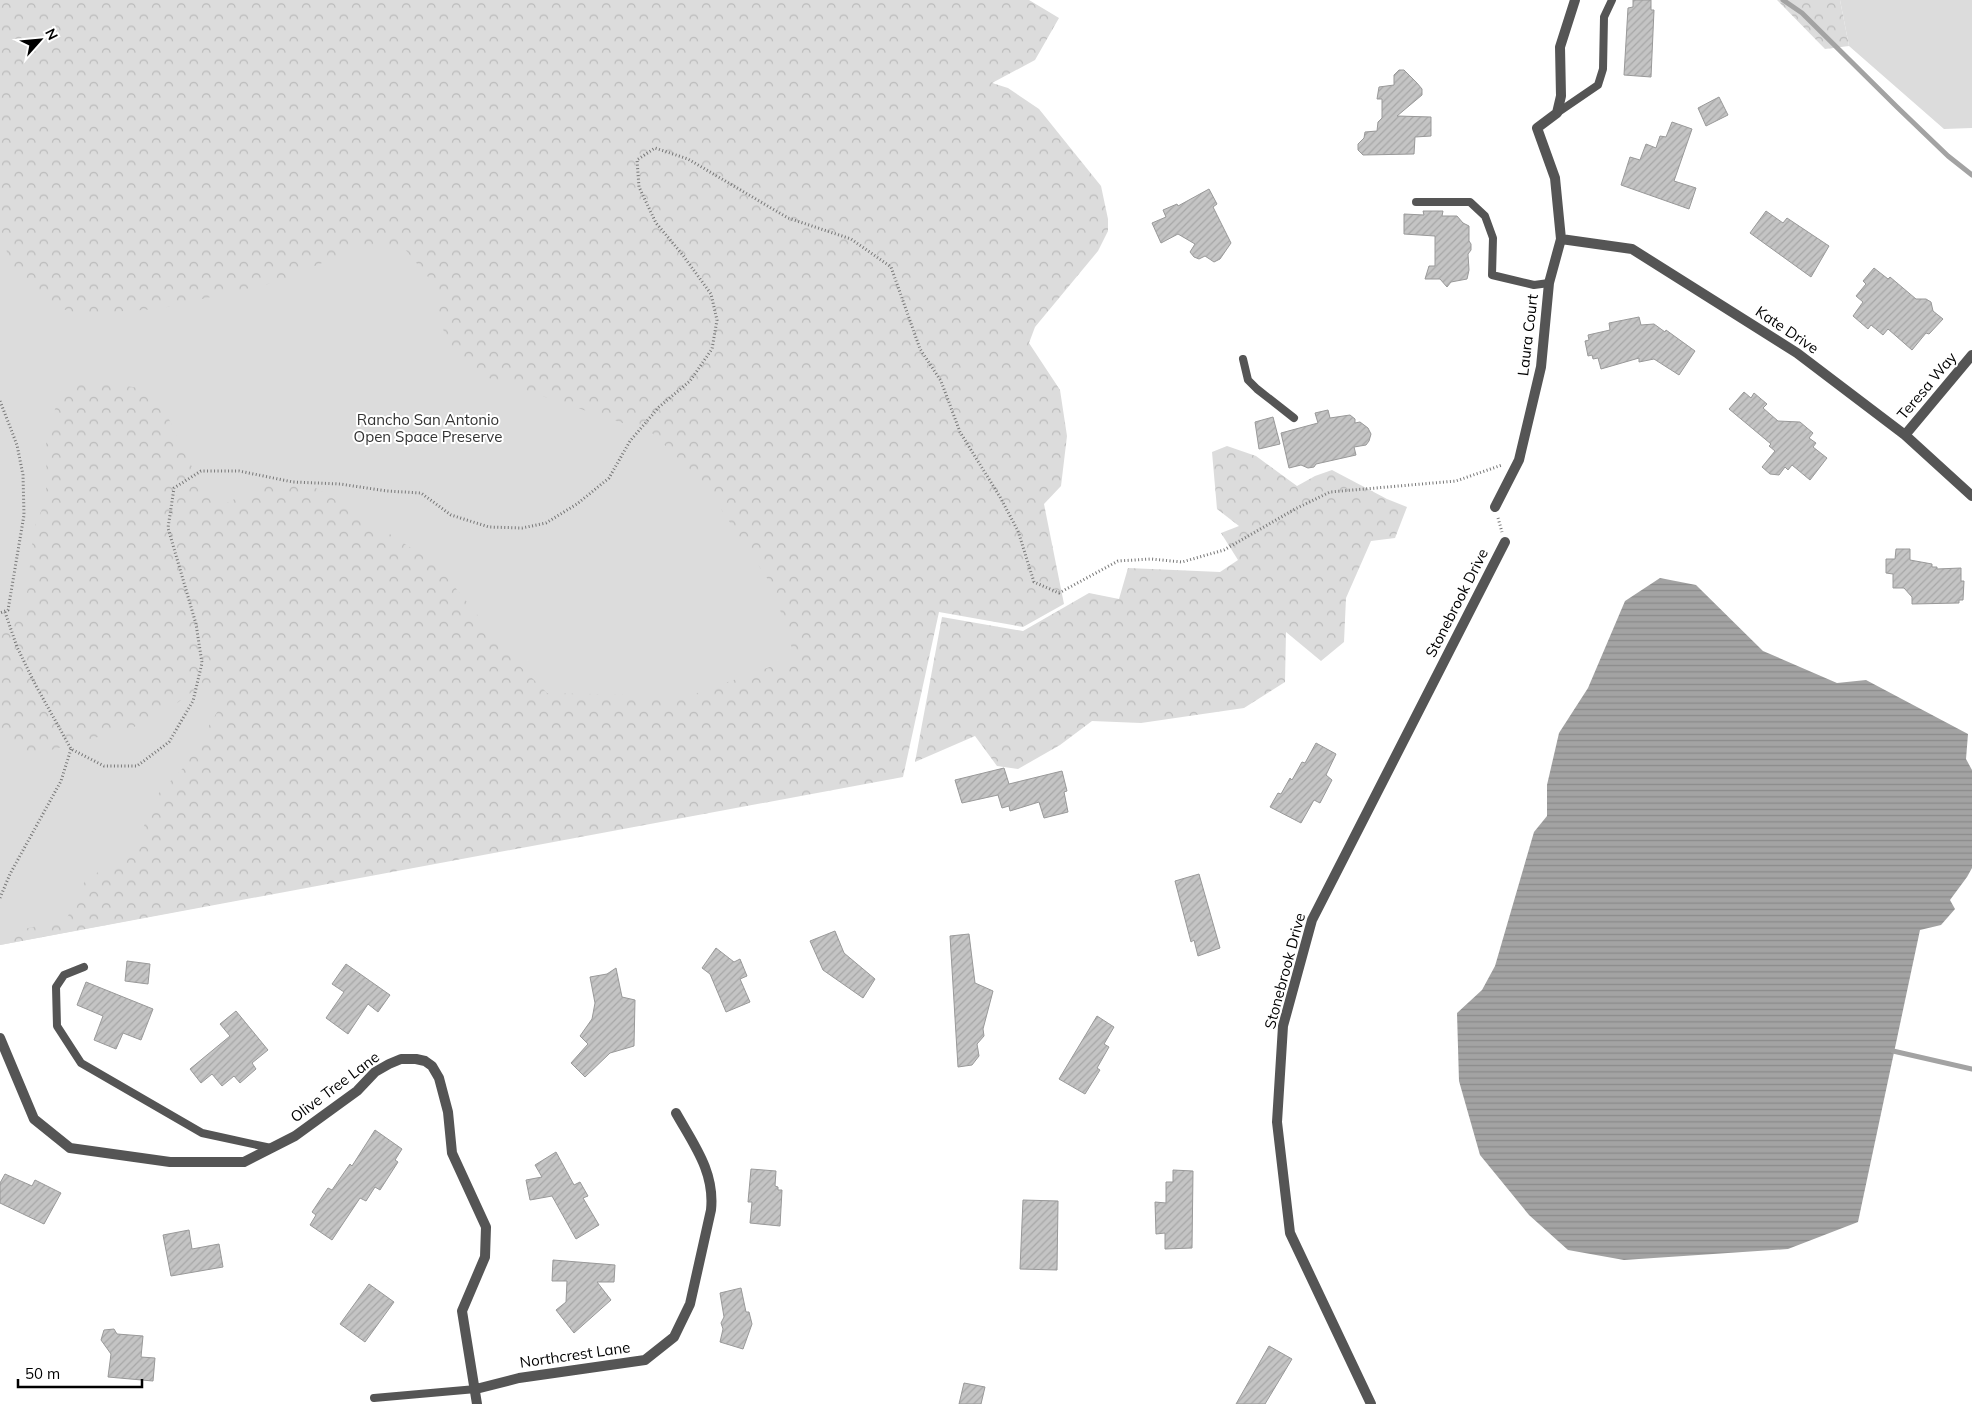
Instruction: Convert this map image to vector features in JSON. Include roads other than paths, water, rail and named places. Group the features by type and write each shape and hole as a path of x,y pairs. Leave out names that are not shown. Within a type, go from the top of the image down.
{"street":[{"path":"1557,113 1561,96 1560,47 1574,0"},
{"name":"Laura Court","path":"1495,507 1519,460 1541,367 1549,283 1561,239 1555,178 1537,128 1557,113"},
{"name":"Kate Drive","path":"1561,239 1632,249 1797,353 1904,435 1972,496"},
{"name":"Teresa Way","path":"1904,435 1972,355"},
{"name":"Stonebrook Drive","path":"1371,1404 1290,1233 1277,1122 1283,1026 1312,920 1505,542"},
{"name":"Olive Tree Lane","path":"0,1038 34,1119 70,1148 170,1162 244,1162 295,1136 357,1091 376,1072 389,1064 401,1059 416,1059 425,1061 432,1066 439,1078 448,1112 452,1153 486,1227 485,1257 462,1311 477,1404"},
{"name":"Northcrest Lane","path":"476,1389 519,1378 645,1360 674,1337 690,1304 711,1210 712,1196 704,1160 676,1113"}],"lane":[{"path":"1557,113 1587,95 1598,85 1601,79 1603,69 1604,17 1612,0"},
{"path":"1416,202 1470,202 1485,216 1493,238 1492,275 1534,285 1549,283"},
{"path":"1243,359 1248,380 1256,390 1294,418"},
{"path":"84,967 64,976 56,987 58,1026 81,1063 202,1133 271,1148"},
{"path":"374,1398 476,1389"}],"waterway":[{"path":"1783,0 1802,13 1948,156 1972,175"},
{"path":"1893,1051 1972,1069"}],"park label":[{"name":"Rancho San Antonio Open Space Preserve","path":"428,428"}]}
